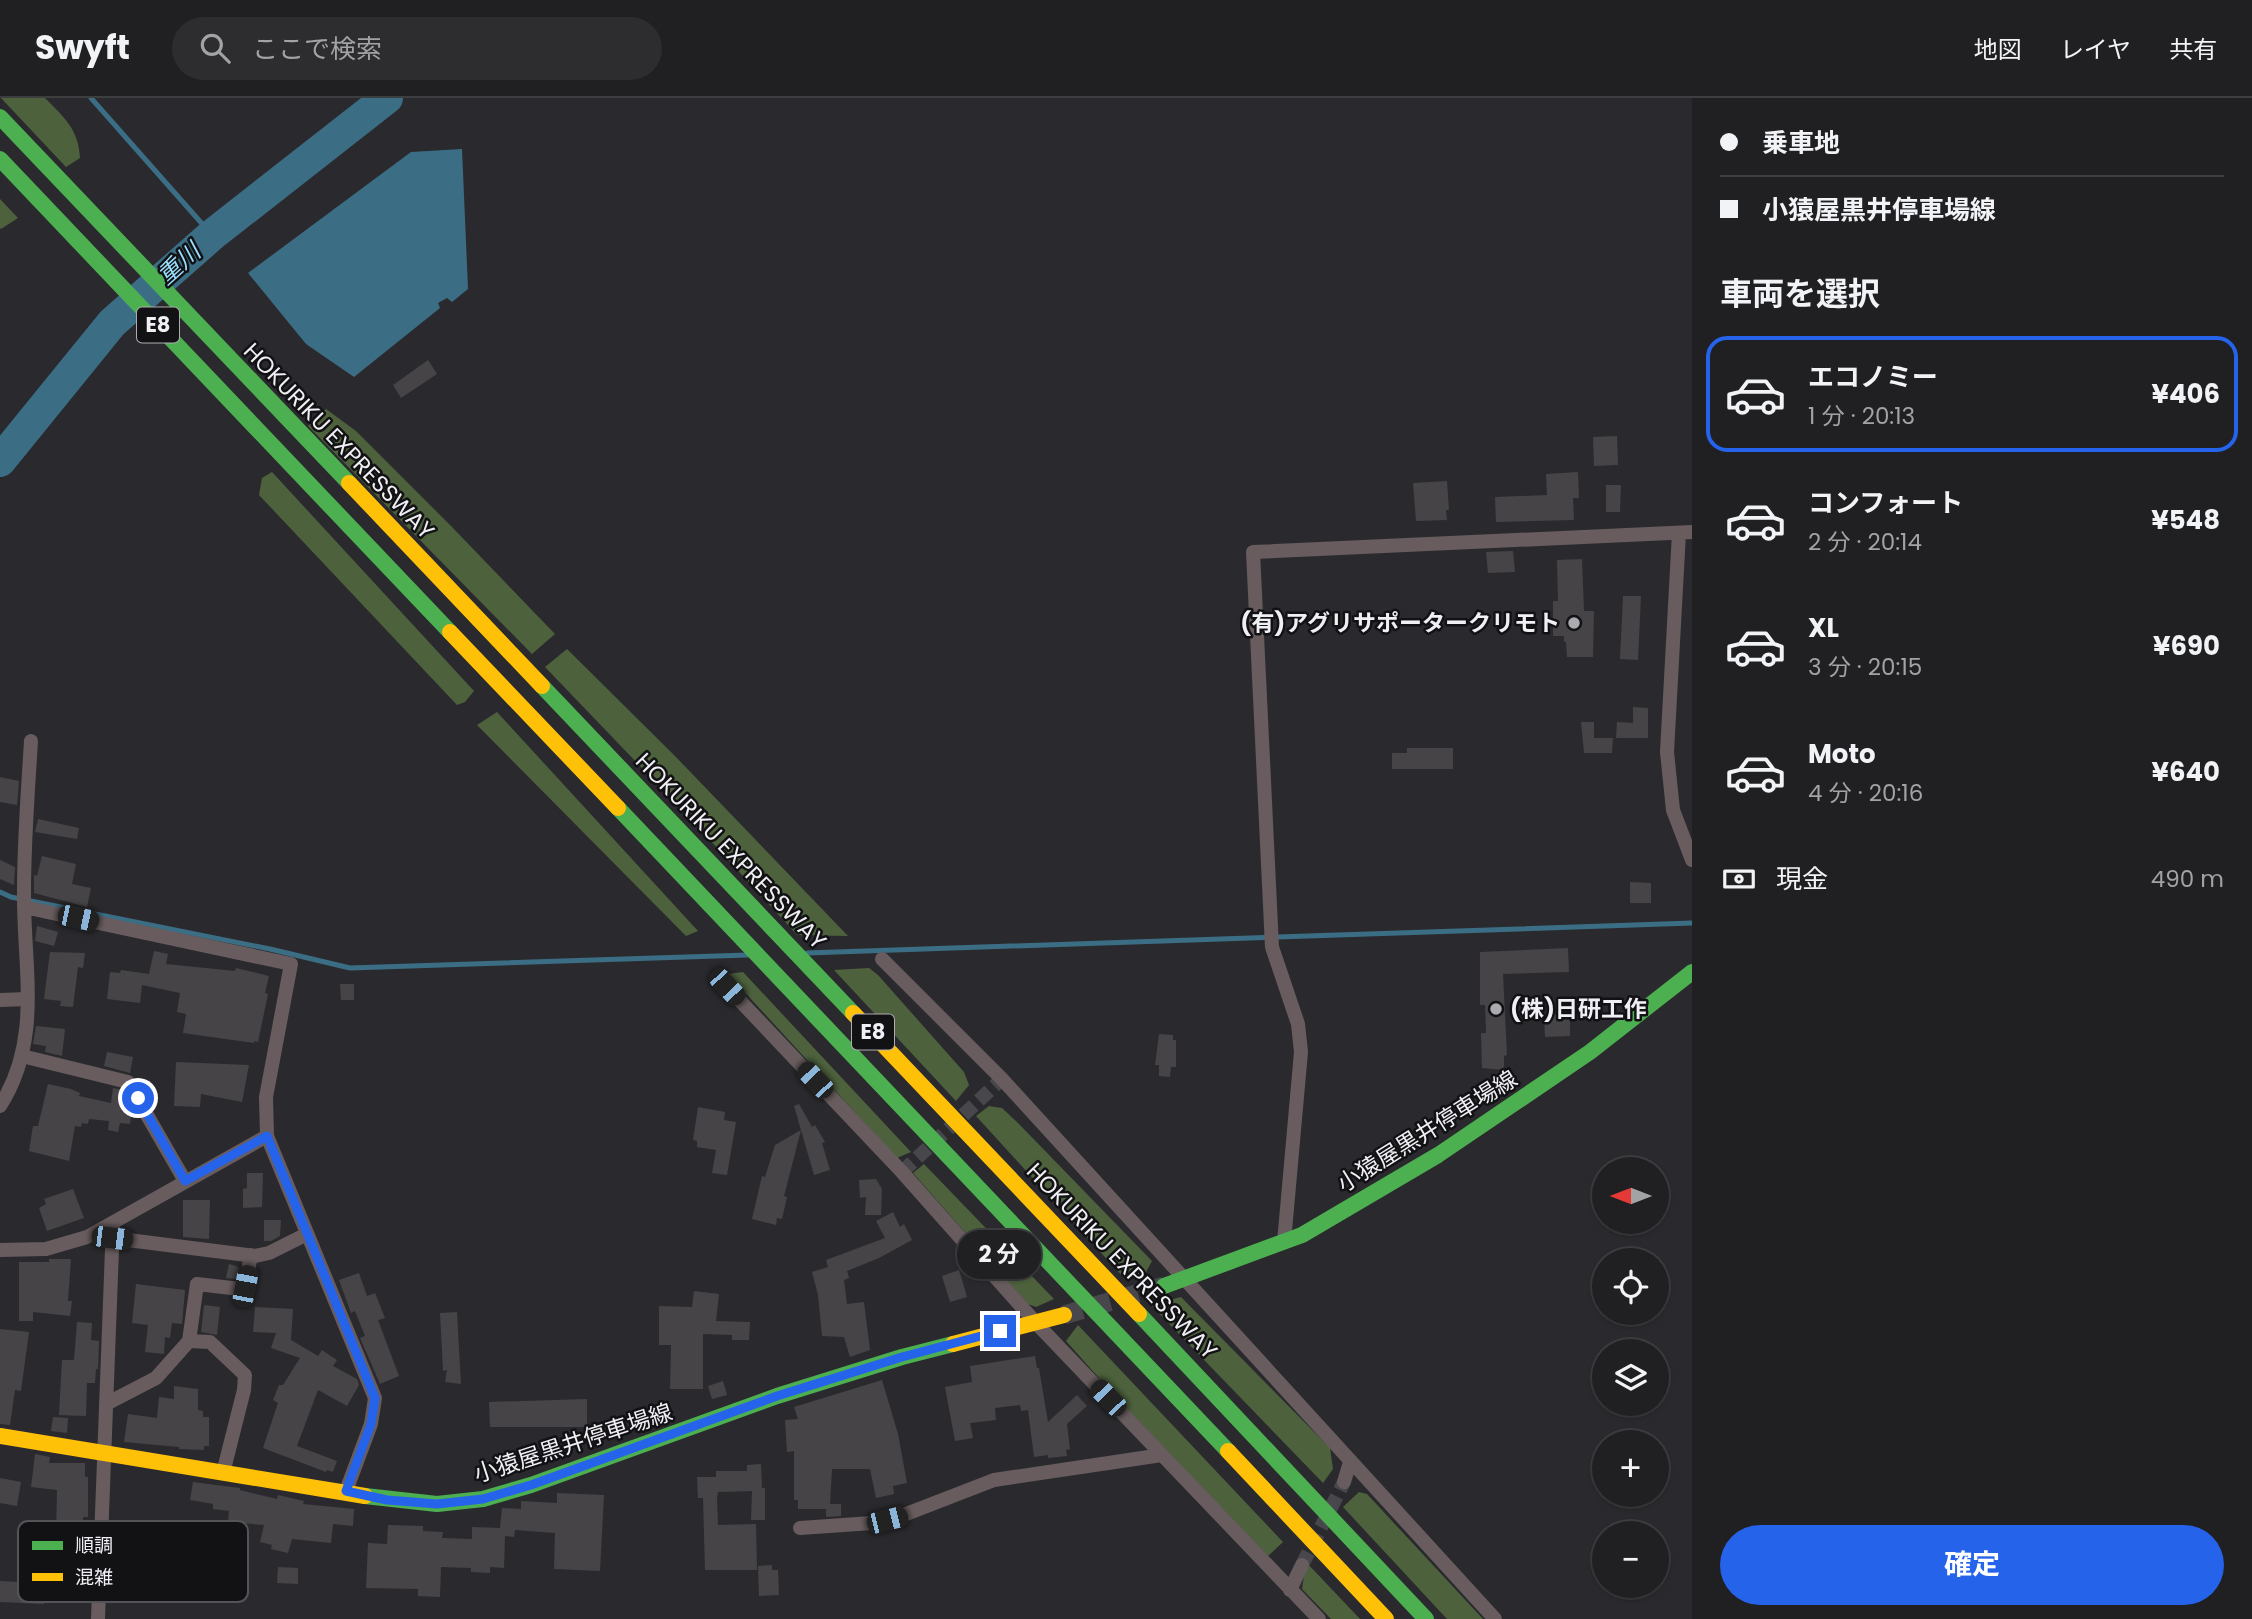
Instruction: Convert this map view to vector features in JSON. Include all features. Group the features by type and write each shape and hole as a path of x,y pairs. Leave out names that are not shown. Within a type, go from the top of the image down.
{"main road":[{"name":"HOKURIKU EXPRESSWAY","path":"0,117 1080,1250 1426,1619"},
{"name":"E8","path":"0,159 1081,1295 1385,1619"},
{"name":"小猿屋黒井停車場線","path":"1164,1286 1302,1235 1438,1155 1590,1052 1692,972"},
{"name":"小猿屋黒井停車場線","path":"0,1436 346,1491 387,1500 437,1504 483,1499 531,1485 815,1384 902,1357 1064,1315"}],"street":[{"path":"1284,1242 1301,1052 1298,1024 1272,947 1253,552 1686,533 1667,752 1673,810 1692,860"},
{"path":"0,1106 9,1093 27,1038 24,907 30,741"},
{"path":"24,907 291,964 266,1097 267,1136 375,1398 371,1424 346,1491"},
{"path":"882,959 1002,1079 1495,1619"},
{"path":"727,987 902,1172 1036,1322 1319,1619"},
{"path":"0,1000 27,999"},
{"path":"22,1056 128,1082 185,1181"},
{"path":"0,1250 46,1249 87,1237 267,1136"},
{"path":"102,1521 113,1223"},
{"path":"112,1238 251,1255 269,1253 307,1234"},
{"path":"106,1404 156,1378 189,1341 197,1284 240,1289 245,1286 251,1255"},
{"path":"189,1341 210,1342 245,1375 223,1473"},
{"path":"800,1528 872,1523 901,1516 994,1480 1163,1455"},
{"path":"1344,1482 1350,1462"},
{"path":"1290,1590 1302,1565"}],"green space":[{"path":"1,98 45,98 73,132 80,158 66,167"},
{"path":"0,199 18,218 1,229 0,228"},
{"path":"326,409 356,431 555,634 532,654 308,426"},
{"path":"272,472 474,691 465,702 457,705 259,495 262,478"},
{"path":"567,649 675,756 848,936 797,935 545,667"},
{"path":"497,712 698,931 686,936 477,725"},
{"path":"869,968 964,1072 969,1085 956,1101 834,970"},
{"path":"743,972 911,1152 897,1158 728,974"},
{"path":"989,1106 1002,1108 1018,1123 1152,1261 1146,1272 1125,1279 976,1116"},
{"path":"924,1164 1054,1299 1036,1307 1028,1304 913,1173"},
{"path":"1181,1297 1330,1448 1333,1469 1323,1483 1151,1305"},
{"path":"1078,1325 1283,1542 1268,1556 1066,1341"},
{"path":"1359,1492 1367,1494 1483,1619 1447,1619 1343,1507"},
{"path":"1306,1562 1360,1619 1331,1619 1302,1589"}],"water":[{"path":"462,149 468,289 452,302 447,298 438,303 440,308 354,377 306,344 248,273 411,152"}],"building":[{"path":"428,360 437,374 401,398 393,385"},
{"path":"1617,436 1618,465 1594,466 1593,437"},
{"path":"1578,472 1579,498 1573,498 1574,520 1496,522 1495,497 1547,495 1546,474"},
{"path":"1447,481 1447,520 1416,521 1413,483"},
{"path":"1606,485 1621,485 1620,512 1606,512"},
{"path":"1513,551 1515,572 1488,573 1486,552"},
{"name":"(有)アグリサポータークリモト","path":"1582,559 1584,611 1594,611 1593,657 1567,657 1564,636 1553,636 1553,601 1558,601 1557,560"},
{"path":"1623,596 1641,596 1638,660 1620,659"},
{"path":"1633,707 1648,708 1648,738 1616,738 1617,722 1633,723"},
{"path":"1581,722 1594,722 1594,738 1613,738 1612,753 1584,753"},
{"path":"1407,748 1453,748 1453,769 1392,769 1392,753 1407,753"},
{"path":"0,777 19,781 17,805 0,802"},
{"path":"38,819 79,828 77,839 35,832"},
{"path":"42,856 76,864 72,884 91,888 87,907 34,893 34,875 37,876"},
{"path":"0,860 15,867 14,885 0,879"},
{"path":"1630,882 1651,883 1651,903 1630,903"},
{"path":"37,926 58,932 54,946 35,941"},
{"name":"(株)日研工作","path":"1568,948 1569,972 1503,974 1507,1055 1504,1056 1504,1070 1482,1068 1481,1033 1486,1033 1485,1005 1480,1005 1480,952"},
{"path":"154,951 168,954 166,964 235,971 236,968 269,976 258,1042 183,1033 186,1014 177,1012 180,993 142,985 140,1003 107,999 110,972 120,973 121,970 149,974"},
{"path":"50,952 85,953 83,968 78,967 73,1007 60,1006 61,1001 44,999"},
{"path":"340,984 354,984 354,1000 341,1000"},
{"path":"1544,1015 1570,1015 1570,1036 1545,1037"},
{"path":"36,1026 65,1029 62,1056 45,1052 46,1046 33,1044"},
{"path":"1159,1034 1173,1035 1173,1040 1176,1040 1176,1067 1171,1067 1170,1077 1159,1076 1159,1065 1155,1065"},
{"path":"107,1052 133,1057 130,1073 104,1066"},
{"path":"176,1062 249,1065 242,1102 201,1094 200,1107 174,1106"},
{"path":"48,1084 71,1089 80,1093 79,1096 111,1103 113,1088 122,1090 132,1108 130,1124 120,1123 118,1132 108,1130 109,1121 89,1119 88,1124 75,1126 69,1161 29,1151 33,1126 38,1126"},
{"path":"799,1104 812,1127 815,1125 825,1142 822,1143 830,1170 814,1175 794,1106"},
{"path":"698,1107 725,1112 724,1120 736,1122 727,1175 712,1173 716,1150 697,1147 697,1141 693,1140"},
{"path":"801,1130 784,1196 787,1197 782,1219 777,1218 776,1225 752,1219 762,1176 765,1177 775,1145"},
{"path":"247,1173 263,1173 262,1207 243,1208 243,1189 247,1188"},
{"path":"876,1179 882,1189 881,1215 865,1215 866,1197 860,1198 859,1180"},
{"path":"73,1189 84,1218 47,1231 39,1208 46,1204 44,1199"},
{"path":"183,1200 210,1200 209,1239 183,1237"},
{"path":"893,1212 900,1227 904,1224 912,1240 847,1271 849,1278 844,1280 847,1304 864,1302 870,1350 850,1357 844,1337 822,1336 818,1295 812,1272 828,1267 826,1260 885,1238 876,1221"},
{"path":"264,1220 281,1220 280,1236 264,1241"},
{"path":"49,1259 71,1259 68,1301 72,1301 70,1316 33,1312 33,1321 19,1321 19,1262 49,1262"},
{"path":"229,1264 239,1267 237,1279 226,1278"},
{"path":"959,1270 967,1297 950,1302 942,1276"},
{"path":"359,1273 367,1296 375,1293 385,1318 378,1320 399,1376 380,1384 360,1338 365,1336 355,1311 351,1313 339,1280"},
{"path":"136,1284 185,1290 182,1324 172,1323 170,1338 165,1337 164,1354 145,1352 148,1325 132,1323"},
{"path":"694,1291 719,1294 716,1321 750,1322 749,1340 732,1340 732,1335 703,1334 703,1389 670,1389 671,1345 659,1345 659,1306 692,1307"},
{"path":"204,1305 220,1307 217,1335 201,1332"},
{"path":"255,1307 293,1309 291,1340 318,1356 322,1350 337,1360 333,1366 357,1379 359,1385 347,1406 318,1390 297,1446 337,1461 333,1472 326,1472 263,1448 278,1403 273,1400 279,1385 283,1385 300,1358 271,1348 276,1333 253,1332"},
{"path":"457,1312 461,1384 445,1382 447,1370 443,1371 440,1313"},
{"path":"77,1322 92,1323 91,1340 99,1341 98,1369 95,1383 87,1383 86,1416 59,1415 62,1360 74,1360"},
{"path":"0,1329 29,1332 21,1391 15,1390 10,1425 0,1424"},
{"path":"1035,1356 1048,1422 1077,1395 1087,1406 1067,1424 1070,1449 1066,1450 1067,1456 1034,1457 1028,1410 1021,1411 1020,1405 995,1408 996,1420 970,1423 973,1438 955,1441 945,1387 972,1382 970,1366"},
{"path":"882,1380 898,1434 907,1483 893,1486 894,1494 876,1498 870,1469 832,1469 830,1504 841,1504 841,1516 826,1517 826,1509 798,1509 798,1500 794,1500 794,1451 787,1452 785,1420 798,1419 794,1407"},
{"path":"723,1381 727,1395 712,1399 708,1386"},
{"path":"174,1386 198,1389 198,1410 203,1411 203,1417 209,1417 209,1446 204,1446 204,1450 179,1449 124,1442 128,1414 157,1418 159,1397 174,1399"},
{"path":"587,1399 587,1427 490,1427 489,1402"},
{"path":"53,1417 68,1418 67,1433 51,1431"},
{"path":"35,1454 50,1457 49,1463 85,1463 85,1477 88,1477 88,1517 83,1517 83,1521 56,1521 57,1490 31,1487"},
{"path":"761,1464 762,1488 765,1488 765,1520 751,1520 752,1491 718,1492 717,1498 718,1525 756,1524 757,1570 705,1570 703,1498 698,1498 697,1477 716,1477 716,1471 747,1471 747,1465"},
{"path":"0,1478 21,1482 17,1506 0,1503"},
{"path":"193,1482 240,1488 277,1499 278,1495 304,1501 303,1504 354,1509 353,1526 333,1524 331,1543 292,1539 288,1553 271,1549 272,1545 260,1542 264,1525 248,1524 248,1521 228,1521 229,1511 213,1509 213,1504 190,1500"},
{"path":"557,1493 604,1495 600,1571 554,1569 555,1533 515,1530 514,1537 505,1536 504,1568 490,1567 490,1573 471,1572 471,1568 441,1567 440,1597 418,1596 418,1589 366,1588 368,1543 387,1544 388,1525 423,1526 423,1531 443,1532 442,1538 472,1539 472,1527 500,1528 502,1508 521,1509 521,1501 557,1503"},
{"path":"772,1565 772,1570 778,1570 779,1595 759,1596 758,1566"},
{"path":"278,1567 298,1568 298,1584 277,1583"},
{"path":"0,1581 18,1582 18,1602 44,1602 44,1604 0,1602"}],"waterway":[{"path":"91,98 212,235"},
{"name":"重川","path":"0,461 112,323 212,235 387,98"},
{"path":"0,892 11,897 270,949 350,968 748,955"},
{"path":"807,953 1692,923"}],"tunnel":[{"path":"902,1172 1002,1079"},
{"path":"1064,1315 1164,1286"},
{"path":"1302,1565 1344,1482"}],"traffic: fast":[{"path":"0,117 349,483"},
{"path":"0,159 450,632"},
{"path":"542,686 853,1013"},
{"path":"618,808 1228,1451"},
{"path":"1164,1286 1302,1235 1438,1155 1590,1052 1692,972"},
{"path":"1139,1314 1426,1619"},
{"path":"365,1496 437,1504 483,1499 531,1485 777,1396 953,1344"}],"traffic: slow":[{"path":"349,483 542,686"},
{"path":"450,632 618,808"},
{"path":"853,1013 1139,1314"},
{"path":"953,1344 1064,1315"},
{"path":"0,1436 365,1496"},
{"path":"1228,1451 1386,1619"}],"place":[{"name":"(有)アグリサポータークリモト","path":"1574,623"},
{"name":"(株)日研工作","path":"1496,1009"}],"route":[{"path":"138,1098 185,1181 267,1136 375,1398 371,1424 346,1491 387,1500 437,1504 483,1499 531,1485 777,1396 902,1357 1000,1331"}]}
